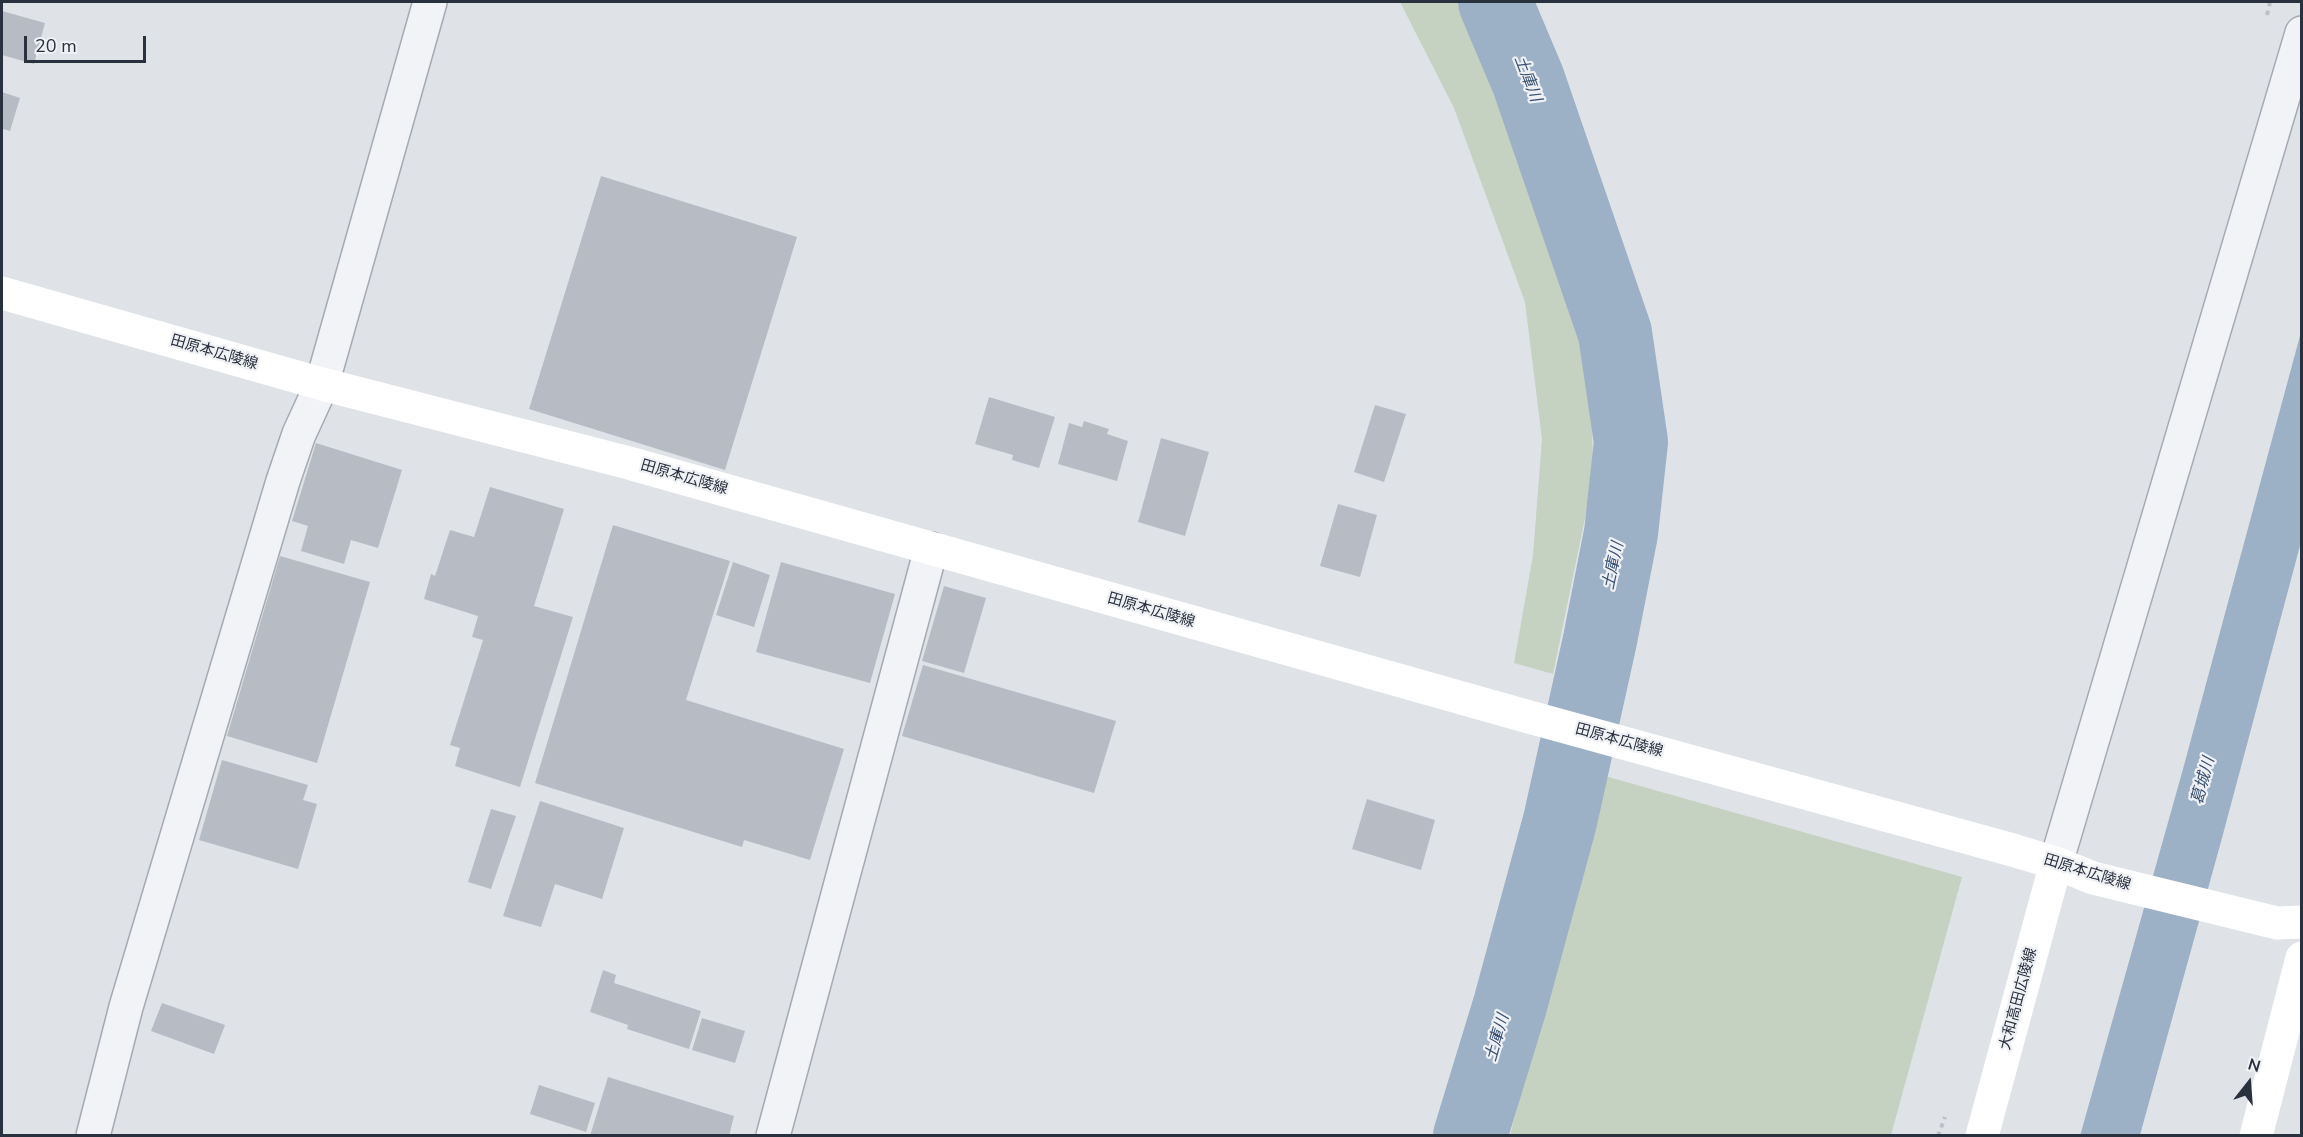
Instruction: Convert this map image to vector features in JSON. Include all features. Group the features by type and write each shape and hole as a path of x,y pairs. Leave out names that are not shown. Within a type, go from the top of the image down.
{"main road":[{"name":"田原本広陵線","path":"2,293 322,384 629,463 2056,863 2094,878 2289,922"},
{"name":"大和高田広陵線","path":"1982,1136 2056,863"},
{"path":"2258,1132 2301,958"}],"street":[{"path":"93,1136 126,1007 283,481 299,434 322,384 430,2"},
{"path":"2056,863 2301,33"},
{"path":"773,1136 931,549"}],"green space":[{"path":"1400,2 1460,2 1524,144 1569,280 1592,413 1593,479 1553,674 1514,663 1533,555 1542,439 1525,302 1454,108"},
{"path":"1605,776 1962,877 1891,1135 1510,1135"}],"water":[{"name":"葛城川","path":"2301,332 2301,542 2222,838 2140,1135 2080,1136 2183,769"}],"building":[{"path":"2,11 45,23 34,64 2,55"},
{"path":"2,92 20,98 10,131 3,129 2,133"},
{"path":"601,176 797,237 725,470 529,409"},
{"path":"989,397 1055,417 1039,468 1012,460 1013,455 975,444"},
{"path":"1375,405 1406,414 1384,482 1354,472"},
{"path":"1084,421 1109,429 1107,434 1128,441 1117,481 1058,464 1069,423 1082,427"},
{"path":"1161,438 1209,452 1185,536 1138,522"},
{"path":"316,443 402,470 378,548 351,540 344,564 301,551 308,526 292,521"},
{"path":"490,487 564,509 534,606 573,617 520,787 455,766 460,748 450,745 483,640 472,637 478,616 424,599 431,574 435,576 450,530 474,537"},
{"path":"1338,504 1377,515 1360,577 1320,566"},
{"path":"613,525 730,561 686,700 844,749 810,860 744,840 742,847 535,783"},
{"path":"280,556 370,582 317,763 227,736"},
{"path":"733,562 770,575 754,627 716,615"},
{"path":"781,562 895,594 870,683 756,652"},
{"path":"944,586 986,598 964,673 922,661"},
{"path":"923,665 1116,721 1094,793 902,736"},
{"path":"222,760 308,785 303,800 317,804 298,869 199,840"},
{"path":"1367,799 1435,820 1421,870 1352,849"},
{"path":"540,801 624,828 602,899 555,884 541,927 503,916"},
{"path":"491,809 516,816 491,889 468,882"},
{"path":"603,970 616,975 614,983 701,1011 689,1049 627,1029 628,1025 590,1012"},
{"path":"162,1003 225,1025 214,1054 151,1031"},
{"path":"702,1018 745,1031 735,1063 692,1050"},
{"path":"608,1077 734,1116 729,1136 590,1136"},
{"path":"539,1085 595,1103 586,1132 530,1114"}],"waterway":[{"name":"土庫川","path":"1470,1136 1510,1005 1560,821 1621,533 1631,442 1615,333 1528,80 1495,2"}]}
